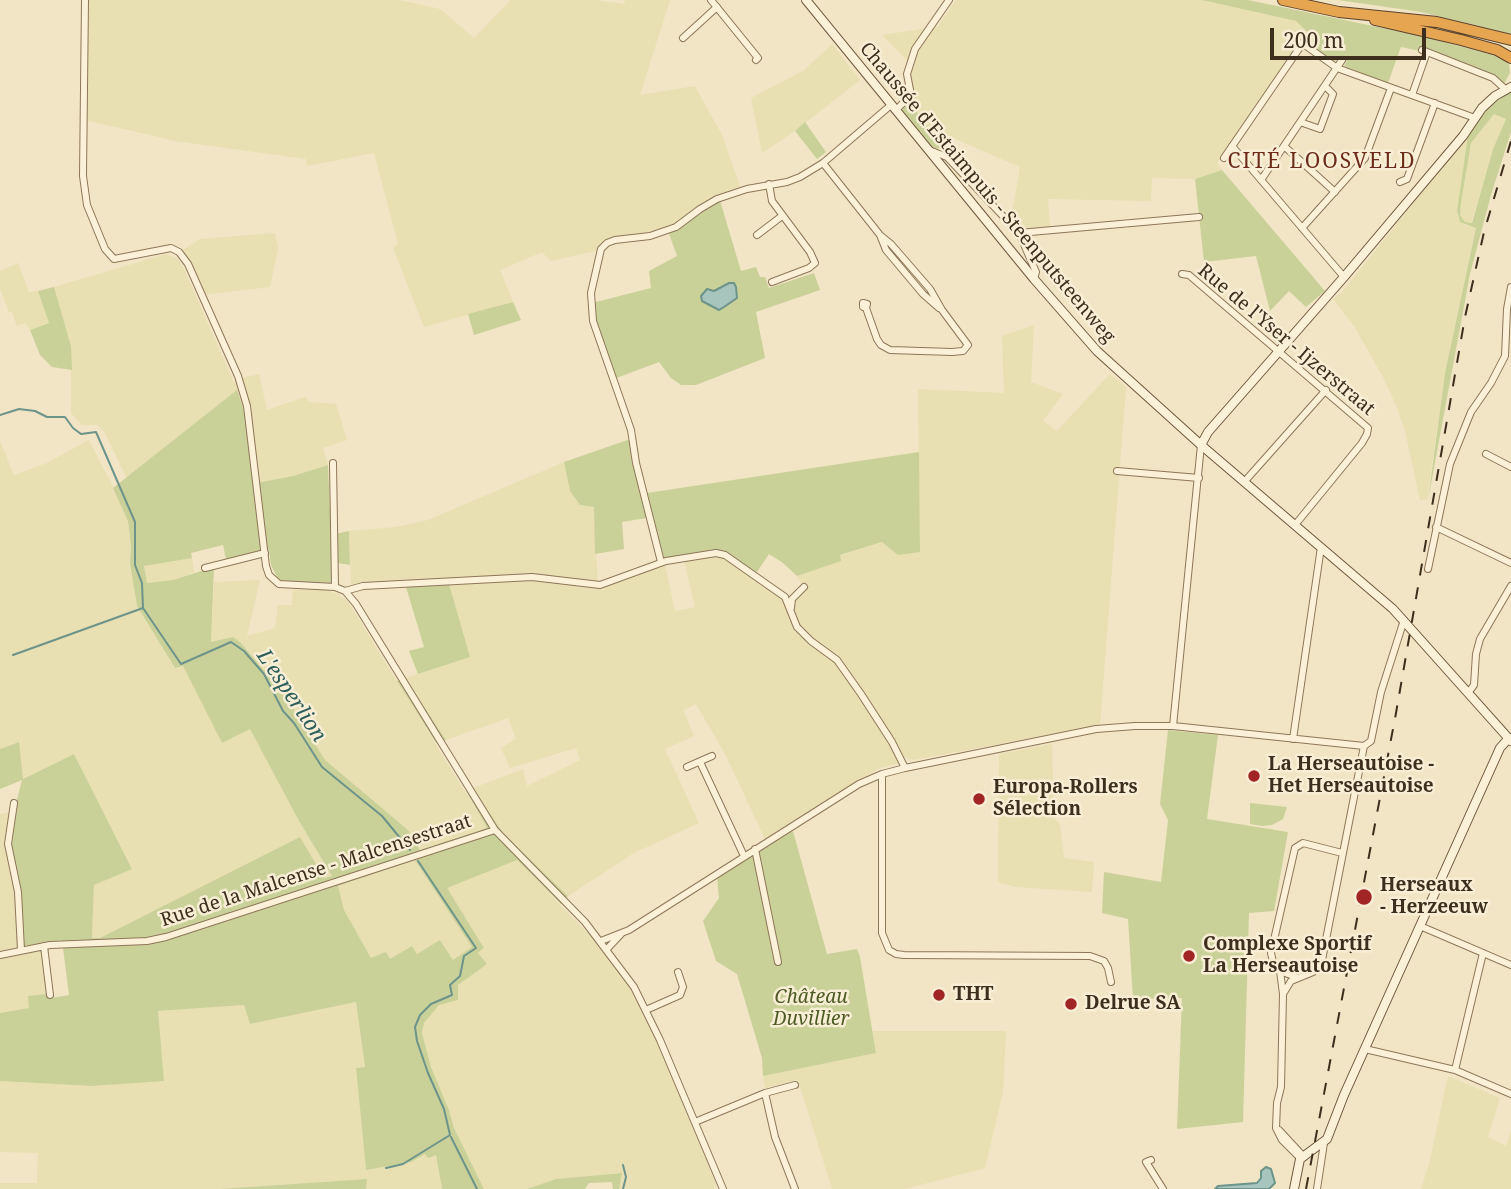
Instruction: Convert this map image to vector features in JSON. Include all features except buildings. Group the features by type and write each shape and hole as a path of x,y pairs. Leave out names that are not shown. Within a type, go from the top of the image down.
{"highway":[{"path":"1283,0 1497,50 1511,58"},
{"path":"1339,12 1437,22 1511,40"}],"main road":[{"name":"Chaussée d'Estaimpuis - Steenputsteenweg","path":"806,0 1034,279 1097,351 1201,445 1404,620 1510,739"},
{"path":"1201,445 1208,432 1344,277 1463,136 1488,102 1508,86"},
{"path":"1294,1189 1302,1158 1324,1143 1500,748 1510,739"}],"street":[{"path":"85,0 83,176 87,205 105,249 114,260 171,248 179,252 188,264 238,376 247,406 269,575 279,584 335,587 345,591 356,604 495,830 601,941 634,987 723,1189"},
{"path":"711,0 758,58 756,60"},
{"path":"661,562 636,463 631,430 593,320 591,293 598,257 607,243 650,236 676,228 700,209 717,200 769,184 787,182 823,163 911,95 907,74 915,49 949,0"},
{"path":"682,38 717,7"},
{"path":"1224,158 1307,37"},
{"path":"1302,43 1337,68 1475,118"},
{"path":"1412,95 1425,51 1508,86"},
{"path":"1261,180 1342,60"},
{"path":"1300,122 1320,129 1333,94 1325,86"},
{"path":"1302,228 1365,158 1391,88"},
{"path":"1400,182 1407,179 1435,103"},
{"path":"1232,146 1344,277"},
{"path":"1284,146 1335,192"},
{"path":"929,150 947,158 1019,233 1036,272 1034,279"},
{"path":"823,163 880,235 930,289 968,345 963,351 890,351 877,339 866,308"},
{"path":"769,184 772,201 810,252 815,263 809,268 772,282"},
{"path":"757,234 782,216"},
{"path":"1019,233 1199,217"},
{"name":"Rue de l'Yser - Ijzerstraat","path":"1182,274 1189,275 1364,422 1368,430 1362,443 1295,525"},
{"path":"1428,569 1445,479 1462,433 1471,412 1508,354 1507,309 1511,287"},
{"path":"1245,481 1326,390"},
{"path":"1173,726 1201,445"},
{"path":"1486,454 1511,467"},
{"path":"333,463 335,587"},
{"path":"1117,471 1199,478"},
{"path":"1436,527 1511,562"},
{"path":"1293,739 1321,547"},
{"path":"345,591 363,586 532,577 600,585 661,562 716,552 725,555 785,597 797,627 837,660 892,742 905,768"},
{"path":"205,568 265,554"},
{"path":"1468,692 1474,685 1480,639 1511,586"},
{"path":"791,610 792,599 804,587"},
{"path":"607,949 622,933 859,784 882,774 1096,729 1135,726 1173,726 1368,746 1381,692 1404,620"},
{"path":"1283,994 1289,983 1296,977 1310,974 1321,960 1364,746"},
{"path":"687,767 712,756"},
{"path":"700,762 744,856"},
{"path":"882,774 882,933 889,950 904,955 1090,956 1104,961 1111,982"},
{"path":"14,803 8,844 18,892 21,950"},
{"name":"Rue de la Malcense - Malcensestraat","path":"0,955 44,946 147,941 166,937 495,830"},
{"path":"1298,1168 1276,1130 1283,994 1280,971 1272,959 1271,950 1295,848 1303,843 1342,853"},
{"path":"755,849 778,962"},
{"path":"1420,926 1511,965"},
{"path":"601,941 616,933 622,933"},
{"path":"44,946 50,995"},
{"path":"1455,1070 1483,953"},
{"path":"1280,971 1296,977"},
{"path":"646,1010 680,995 683,987 678,972"},
{"path":"1365,1049 1455,1070 1511,1094"},
{"path":"695,1122 765,1093 795,1085"},
{"path":"765,1093 775,1137 795,1189"},
{"path":"1276,1122 1282,1135 1302,1158"},
{"path":"1282,1140 1302,1158"},
{"path":"1317,1189 1324,1143"},
{"path":"1151,1160 1146,1162 1163,1189"}],"shaded area":[{"path":"86,0 399,0 440,9 474,38 511,0 595,0 624,4 625,0 670,0 640,95 695,86 722,135 741,189 667,228 602,241 595,251 551,261 542,252 500,270 513,302 424,327 393,248 398,244 374,153 307,166 306,159 175,141 85,120"},
{"path":"956,0 1202,0 1296,21 1307,33 1217,163 1222,170 1195,179 1152,178 1151,201 1048,199 1050,227 1027,236 1007,217 1013,208 1020,167 928,127 914,105 910,76 913,56 931,27 938,26"},
{"path":"927,28 908,61 882,35"},
{"path":"832,44 860,80 762,153 751,98 803,71"},
{"path":"1494,113 1506,118 1493,149 1471,223 1465,222 1460,215 1471,143"},
{"path":"1468,135 1457,211 1458,218 1465,225 1476,227 1445,373 1427,500 1420,500 1405,431 1396,405 1354,326 1333,299 1342,292"},
{"path":"275,233 278,248 270,287 201,295 178,253 200,239"},
{"path":"166,254 178,259 184,269 234,383 259,374 267,410 305,397 309,402 336,404 347,440 323,448 328,465 293,476 256,483 194,426 127,479 104,431 98,425 82,425 71,413 71,346 54,287"},
{"path":"18,263 29,292 38,291 49,323 30,330 26,323 17,326 0,288 0,271"},
{"path":"1034,325 1031,382 1063,394 1043,421 1057,431 1110,374 1126,387 1100,725 913,760 904,757 899,760 900,763 880,768 765,839 725,754 696,704 683,710 694,736 665,749 699,823 634,853 568,896 503,833 473,788 523,769 527,786 580,760 576,748 510,768 501,748 516,739 508,718 446,740 405,678 470,657 403,581 351,584 349,531 396,527 428,520 564,462 570,491 580,505 594,507 598,588 665,565 675,611 695,607 684,561 717,556 729,561 778,595 786,605 802,584 797,576 840,561 839,556 883,542 920,552 918,389 1004,393 1002,336"},
{"path":"89,440 128,521 130,563 137,606 175,668 183,666 222,743 250,728 299,821 332,876 324,879 300,838 100,938 92,938 94,885 132,868 74,754 22,779 15,743 0,749 0,441 14,475 47,463"},
{"path":"192,558 194,572 173,580 147,583 144,566"},
{"path":"260,580 247,636 275,628 278,605 292,605 293,590 325,590 338,594 349,603 487,828 420,850 408,830 325,760 284,694 241,643 211,642 214,582"},
{"path":"1052,744 1054,818 1060,824 1064,858 1094,862 1092,892 1016,887 998,882 999,754"},
{"path":"14,811 14,868 10,869 18,947 41,942 47,994 29,1008 0,1013 0,814"},
{"path":"415,859 473,947 452,961 440,940 417,954 390,959 371,958 344,910 338,886"},
{"path":"517,860 599,945 630,988 647,1018 716,1184 715,1189 619,1189 621,1173 556,1179 527,1189 484,1189 454,1128 431,1067 422,1033 424,1023 439,1005 458,1000 458,986 478,953 484,948 446,888"},
{"path":"356,1002 365,1067 356,1068 366,1170 426,1154 436,1155 442,1189 366,1189 366,1179 219,1189 0,1189 0,1183 37,1183 38,1153 0,1152 0,1081 92,1086 164,1080 157,1011 244,1005 250,1024"},
{"path":"873,1031 1006,1031 1003,1092 985,1168 905,1189 832,1189 798,1080 765,1088 763,1076 875,1053"},
{"path":"1448,1076 1500,1098 1488,1137 1506,1146 1511,1130 1511,1189 1421,1189"}],"green space":[{"path":"1202,0 1248,0 1421,36 1504,58 1510,73 1504,84 1496,76 1423,47 1420,51 1401,47 1388,83 1344,66 1347,60 1341,56 1334,62 1308,43 1311,36 1296,21"},
{"path":"1338,0 1511,0 1511,34 1421,12"},
{"path":"1511,91 1511,132 1470,274 1428,500 1445,373 1476,228 1460,222 1457,211 1468,135 1492,105","holes":["1494,114 1506,119 1493,149 1472,223 1465,222 1460,215 1471,143"]},
{"path":"914,96 917,112 928,127 926,132 942,149 930,147 902,110"},
{"path":"805,122 826,152 817,159 795,131"},
{"path":"1222,170 1325,291 1306,307 1289,291 1270,311 1256,256 1204,262 1195,179"},
{"path":"719,197 741,271 756,267 760,277 765,277 769,288 814,273 820,290 756,312 765,358 696,385 681,385 671,378 659,362 611,380 593,329 588,304 651,288 649,271 677,256 667,228"},
{"path":"54,287 71,346 72,370 52,367 40,355 30,330 49,323 38,291"},
{"path":"513,302 521,320 474,335 468,314"},
{"path":"237,390 246,417 256,483 293,476 328,465 331,535 349,531 350,565 332,562 333,584 288,583 278,579 271,565 269,550 226,559 223,545 191,553 192,558 144,566 147,583 173,580 214,567 211,642 233,637 241,643 284,694 325,760 408,830 420,850 487,828 466,791 473,788 503,833 568,896 561,904 517,860 447,888 484,948 478,953 487,964 458,985 458,1000 439,1005 424,1023 422,1033 431,1067 454,1128 484,1189 442,1189 436,1155 428,1158 425,1154 411,1162 366,1170 356,1068 365,1067 356,1002 250,1024 244,1005 158,1011 164,1081 92,1086 0,1081 0,1013 29,1008 28,996 47,994 51,998 69,995 62,940 17,947 15,898 10,869 14,868 9,843 22,780 0,789 0,749 19,742 23,779 74,754 132,869 94,885 92,938 100,938 300,837 324,878 332,876 250,729 222,743 183,666 175,668 137,606 130,563 128,521 113,488","holes":["415,860 472,947 453,960 440,940 417,954 412,946 390,959 386,952 371,958 344,910 338,886"]},
{"path":"636,437 647,493 919,452 920,552 898,555 882,542 840,555 841,561 797,576 769,554 753,578 717,556 684,561 664,558 653,517 622,522 624,549 595,554 594,507 580,505 570,491 564,462"},
{"path":"449,584 470,657 418,674 409,651 424,647 406,587"},
{"path":"405,678 446,740 436,743 397,681"},
{"name":"Complexe Sportif La Herseautoise","path":"1168,730 1218,735 1207,819 1288,832 1274,911 1249,913 1243,1122 1177,1129 1182,998 1133,999 1128,919 1102,913 1104,872 1161,882 1168,820 1160,804"},
{"path":"1250,803 1287,807 1283,819 1272,825 1262,826 1250,824"},
{"name":"Château Duvillier","path":"793,831 827,954 857,949 860,957 876,1053 763,1076 762,1058 737,974 716,961 703,921 719,898 717,876"},
{"path":"622,1173 619,1189 613,1189 612,1182 589,1183 585,1189 527,1189 556,1179"},
{"path":"367,1179 366,1189 219,1189"}],"water":[{"path":"734,283 737,298 724,307 719,310 702,301 701,296 707,289 714,291"},
{"path":"1266,1167 1271,1169 1275,1183 1269,1189 1215,1189 1218,1186 1257,1183 1261,1178 1261,1171"}],"waterway":[{"name":"L'esperlion","path":"0,415 19,409 35,411 47,417 65,417 81,434 96,432 135,522 135,565 142,583 143,608 181,664 231,642 244,651 264,674 283,711 294,723 322,767 382,816 410,850"},
{"path":"13,655 143,608"},
{"name":"L'esperlion","path":"386,1168 403,1164 450,1135 444,1109 417,1041 415,1027 420,1015 431,1004 452,995 450,985 460,976 464,956 476,948 418,861"},
{"path":"451,1137 477,1189"},
{"path":"623,1165 626,1177 623,1189"}],"railway":[{"path":"1306,1189 1396,713 1465,317 1484,232 1511,141"}],"place":[{"name":"La Herseautoise - Het Herseautoise","path":"1254,776"},
{"name":"Europa-Rollers Sélection","path":"979,799"},
{"name":"Herseaux - Herzeeuw","path":"1364,897"},
{"name":"Complexe Sportif La Herseautoise","path":"1189,956"},
{"name":"THT","path":"939,995"},
{"name":"Delrue SA","path":"1071,1004"}],"district":[{"name":"CITÉ LOOSVELD","path":"1322,162"}]}
